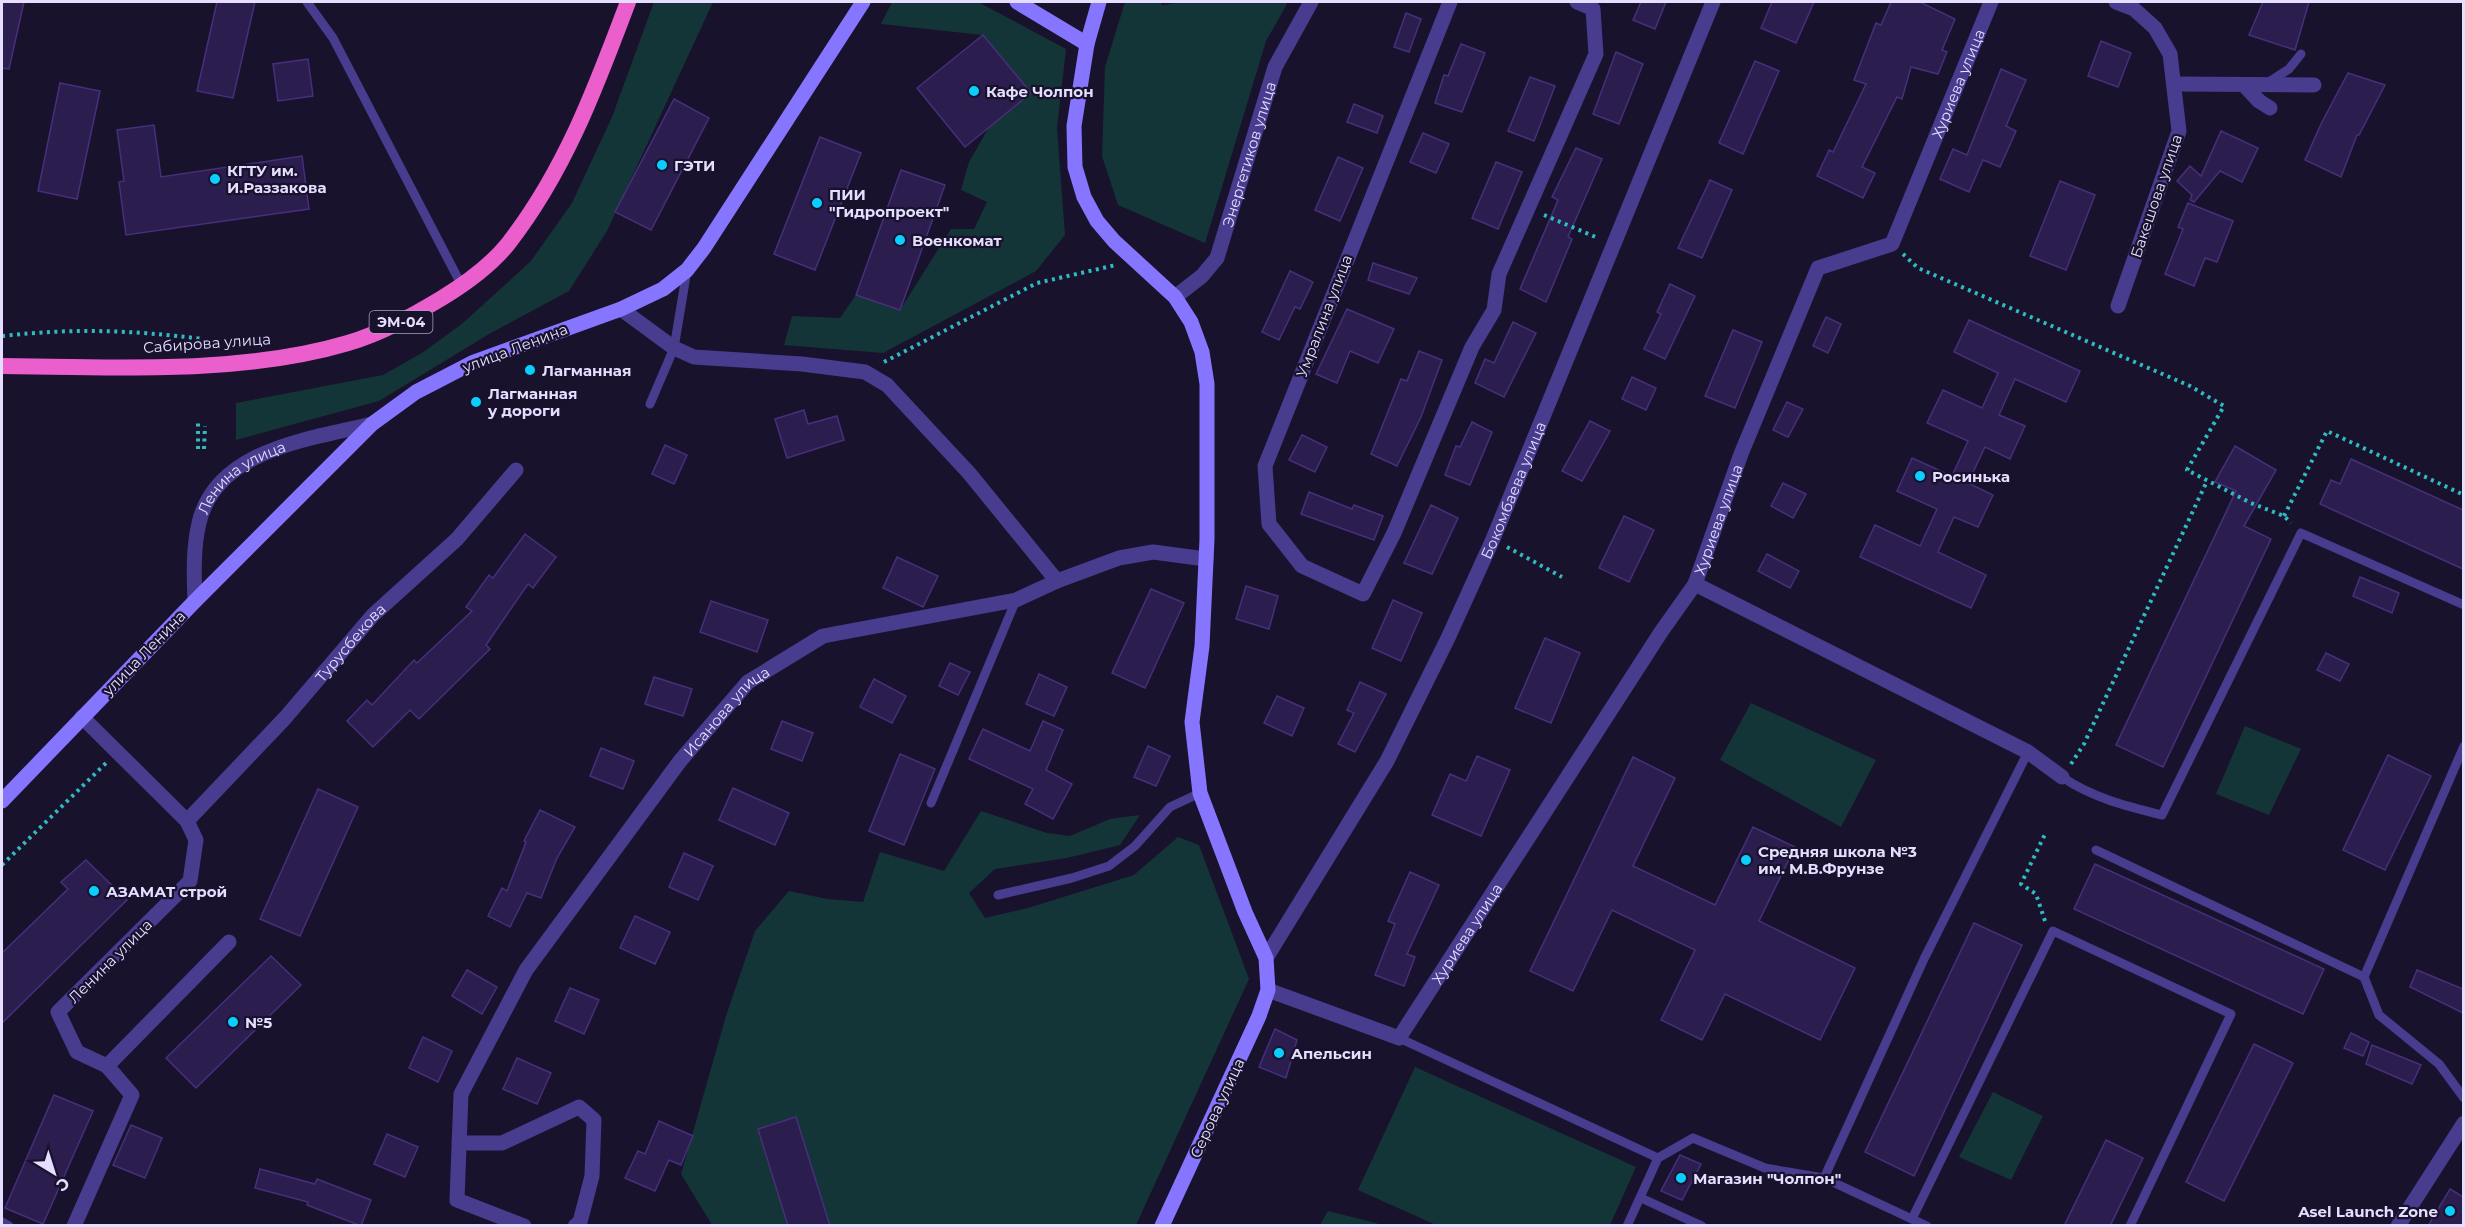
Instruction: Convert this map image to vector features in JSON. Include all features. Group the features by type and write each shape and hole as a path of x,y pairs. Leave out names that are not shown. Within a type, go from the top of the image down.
{"highway":[{"name":"Сабирова улица","path":"2,366 219,364 285,356 348,343 405,321 462,286 507,246 547,189 588,107 628,2"}],"main road":[{"name":"улица Ленина","path":"2,801 195,601 372,424 416,392 474,362 621,309 663,289 687,270 704,249 863,2"},
{"path":"1017,2 1087,44"},
{"path":"1099,2 1087,44 1074,126 1075,167 1084,197 1097,221 1114,241 1175,297 1195,332 1202,352 1208,384 1206,559 1202,646 1192,722 1200,793 1245,912 1266,958"},
{"name":"Серова улица","path":"1162,1226 1259,1016 1268,990 1266,958"}],"street":[{"name":"Энергетиков улица","path":"1175,297 1202,276 1217,258 1275,67 1311,2"},
{"name":"Умралина улица","path":"1450,2 1265,466 1269,524 1302,566 1363,594 1394,533 1472,347 1494,310 1499,274 1529,208"},
{"path":"1529,208 1596,54 1593,9 1577,2"},
{"name":"Бокомбаева улица","path":"1266,958 1388,761 1493,539 1713,2"},
{"name":"Хуриева улица","path":"1399,1038 1661,632 1695,584 1741,454 1818,268 1892,243 1991,2"},
{"name":"Бакешова улица","path":"2116,2 2134,9 2156,28 2170,54 2179,130 2118,306"},
{"path":"2174,84 2314,85"},
{"path":"2244,85 2259,101 2270,108"},
{"path":"621,309 674,348 694,357 802,364 865,372 887,385 969,473 1057,580"},
{"name":"Ленина улица","path":"195,601 194,572 199,522 215,487 256,455 372,424"},
{"name":"Турусбекова","path":"187,821 285,718 372,615 457,539 516,470"},
{"name":"Исанова улица","path":"524,1226 457,1200 461,1094 526,970 680,761 748,682 823,636 1016,600 1057,580 1119,558 1154,552 1206,559"},
{"path":"1695,584 2028,752 2062,777"},
{"name":"Ленина улица","path":"82,717 187,821 196,840 190,881 58,1012 77,1052 107,1066"},
{"path":"74,1226 132,1095 107,1066 230,942"},
{"path":"1268,990 1399,1038"},
{"path":"459,1143 502,1143 579,1107 594,1120 592,1176 580,1222 575,1226"},
{"path":"2398,1226 2463,1124"}],"lane":[{"path":"307,2 333,38 462,286"},
{"path":"2265,84 2289,69 2301,54"},
{"path":"650,404 674,348 687,270"},
{"path":"2062,777 2077,788 2115,803 2162,814 2301,532 2463,605"},
{"path":"931,803 1016,600"},
{"path":"2364,977 2463,746"},
{"path":"1824,1178 1924,959 2028,752"},
{"path":"998,895 1072,878 1109,866 1135,846 1170,807 1200,793"},
{"path":"2096,850 2364,977 2379,1015 2439,1064 2463,1098"},
{"path":"1912,1219 2053,931 2231,1014 2130,1226"},
{"path":"1399,1038 1658,1158"},
{"path":"1627,1226 1658,1158 1693,1138 1765,1168 1824,1178 1927,1226"},
{"path":"1641,1198 1702,1226"},
{"path":"2,1222 9,1226"}],"path":[{"path":"1529,208 1612,245"},
{"path":"1892,243 1918,268 2190,386 2224,406 2187,470 2284,516 2301,532"},
{"path":"865,372 1036,283 1119,265"},
{"path":"2,336 57,330 126,330 203,339"},
{"path":"198,423 198,449"},
{"path":"204,449 205,426"},
{"path":"2284,516 2327,431 2463,495"},
{"path":"2062,777 2084,744 2207,481"},
{"path":"1493,539 1562,577"},
{"path":"2,865 117,752"},
{"path":"2045,834 2021,884 2036,894 2042,917 2053,931"}],"green space":[{"path":"654,2 713,2 607,231 569,291 489,334 379,401 236,440 236,403 383,375 422,353 463,323 531,261 572,203 612,117"},
{"path":"892,2 978,2 1066,49 1057,128 1065,235 1036,271 883,353 784,345 792,316 840,318 856,295 900,310 951,229 974,229 987,202 961,190 969,162 989,127 1030,93 983,35 881,24"},
{"path":"1125,2 1160,2 1162,5 1184,2 1288,2 1266,41 1205,243 1118,205 1102,156 1105,67"},
{"path":"1751,703 1876,760 1841,827 1720,760"},
{"path":"2245,726 2301,749 2269,815 2216,794"},
{"path":"981,811 1047,833 1070,836 1110,819 1140,815 1120,845 1067,858 995,869 969,893 985,918 1028,908 1134,875 1178,837 1199,845 1249,979 1136,1225 712,1225 681,1174 726,1016 755,931 789,891 827,899 863,902 880,852 944,871"},
{"path":"1415,1067 1636,1167 1610,1225 1436,1225 1358,1190"},
{"path":"1993,1092 2043,1116 2011,1180 1959,1157"},
{"path":"1328,1211 1376,1223 1380,1225 1320,1225"}],"building":[{"path":"2,2 24,2 9,69 2,68"},
{"path":"217,2 255,2 233,98 197,91"},
{"path":"1641,2 1666,2 1655,29 1633,20"},
{"path":"1772,2 1814,2 1796,43 1761,28"},
{"path":"1891,2 1920,2 1955,19 1942,50 1947,52 1938,74 1911,67 1902,99 1897,97 1862,167 1875,173 1863,198 1817,176 1829,150 1833,152 1866,84 1854,80 1876,23 1881,25"},
{"path":"2263,2 2309,2 2295,50 2249,35"},
{"path":"1406,13 1421,19 1409,52 1394,47"},
{"name":"Кафе Чолпон","path":"983,35 1031,93 965,147 917,88"},
{"path":"2101,41 2131,53 2118,87 2088,76"},
{"path":"1461,44 1485,53 1462,112 1435,103 1444,75 1448,76"},
{"path":"1616,52 1643,64 1619,124 1593,114"},
{"path":"308,59 313,96 278,101 273,64"},
{"path":"1755,61 1779,71 1743,154 1719,143"},
{"path":"2001,69 2026,80 2006,126 2016,131 2000,167 1983,160 1969,192 1940,179 1953,149 1967,155"},
{"path":"2348,73 2385,85 2357,135 2341,177 2305,160"},
{"path":"1530,77 1555,86 1534,141 1508,131"},
{"path":"60,83 100,91 77,199 38,191"},
{"name":"ГЭТИ","path":"674,99 709,118 651,230 615,212"},
{"path":"1354,104 1383,116 1377,133 1347,122"},
{"name":"КГТУ им. И.Раззакова","path":"154,125 161,177 302,156 309,209 126,235 119,182 124,181 117,130"},
{"path":"2221,131 2258,148 2242,182 2220,171 2194,202 2190,200 2192,195 2177,181 2190,166 2201,176"},
{"path":"1423,133 1449,144 1436,173 1410,162"},
{"name":"ПИИ \"Гидропроект\"","path":"820,137 861,153 815,270 774,254"},
{"path":"1576,148 1602,159 1568,237 1572,239 1546,302 1520,289 1558,200 1552,197"},
{"path":"1338,157 1363,168 1340,221 1315,210"},
{"path":"1496,162 1522,172 1498,229 1472,218"},
{"name":"Военкомат","path":"901,170 945,185 900,310 856,295"},
{"path":"1710,180 1732,190 1702,258 1678,248"},
{"path":"2060,181 2095,195 2066,270 2030,256"},
{"path":"2188,203 2233,221 2217,262 2205,258 2194,286 2165,274 2183,229 2178,227"},
{"path":"1373,263 1417,278 1409,294 1368,280"},
{"path":"1290,271 1313,282 1300,309 1295,307 1279,340 1262,332"},
{"path":"1670,284 1695,296 1665,359 1644,349 1661,314 1657,312"},
{"path":"1347,309 1394,329 1378,363 1350,351 1337,383 1316,374"},
{"path":"1826,317 1841,324 1828,353 1813,346"},
{"path":"1969,320 2080,371 2066,402 2015,379 1999,415 2025,426 2010,459 1985,447 1968,483 1993,495 1978,527 1954,517 1938,552 1986,575 1971,608 1860,557 1875,525 1920,546 1937,509 1897,491 1912,458 1952,476 1968,441 1927,423 1943,390 1982,408 1998,373 1954,352"},
{"path":"1513,322 1536,333 1504,397 1475,383 1485,359 1494,363"},
{"path":"1733,330 1762,342 1735,408 1705,396"},
{"path":"1419,351 1442,360 1421,417 1397,466 1371,454 1401,379 1407,381"},
{"path":"1632,377 1656,388 1646,410 1622,399"},
{"path":"1787,402 1803,409 1788,437 1773,430"},
{"path":"804,410 808,424 837,416 844,440 787,458 775,419"},
{"path":"1590,421 1610,431 1582,481 1562,471"},
{"path":"1472,422 1492,432 1470,485 1445,475 1456,446 1460,447"},
{"path":"1302,435 1327,447 1315,472 1289,460"},
{"path":"665,445 687,455 674,484 652,474"},
{"path":"2235,446 2276,470 2244,526 2271,539 2163,767 2116,745 2236,491 2215,482"},
{"path":"2351,459 2463,510 2463,569 2320,504 2331,480 2340,484"},
{"path":"1783,483 1806,494 1793,518 1771,506"},
{"path":"1309,492 1352,509 1354,505 1383,516 1374,540 1301,514"},
{"path":"1431,505 1458,518 1432,574 1404,563"},
{"path":"1624,516 1654,530 1629,582 1599,568"},
{"path":"525,534 556,557 533,588 528,584 486,645 490,649 419,719 410,710 373,747 347,721 367,700 372,705 414,660 417,663 472,611 466,607 489,575 493,578"},
{"path":"1767,554 1799,571 1790,588 1758,571"},
{"path":"897,557 938,576 923,607 883,588"},
{"path":"2360,577 2399,593 2392,613 2353,596"},
{"path":"1246,586 1278,596 1269,629 1236,619"},
{"path":"1151,589 1184,603 1145,688 1112,673"},
{"path":"1393,600 1422,613 1401,661 1372,648"},
{"path":"711,601 768,620 757,652 700,632"},
{"path":"1545,638 1580,653 1551,723 1515,708"},
{"path":"2326,653 2349,664 2340,681 2317,670"},
{"path":"950,663 970,672 958,695 939,686"},
{"path":"1039,674 1067,687 1054,716 1026,704"},
{"path":"654,677 692,689 683,716 645,704"},
{"path":"874,679 906,696 892,723 860,707"},
{"path":"1360,682 1386,694 1355,752 1338,744 1354,713 1347,710"},
{"path":"1277,696 1304,708 1292,736 1264,723"},
{"path":"782,721 813,733 802,761 771,749"},
{"path":"1043,721 1063,730 1046,770 1072,784 1053,819 1025,804 1033,789 969,759 983,729 1030,751"},
{"path":"1148,746 1170,756 1156,786 1134,777"},
{"path":"601,748 634,761 623,789 590,776"},
{"path":"900,754 935,769 904,845 869,831"},
{"path":"2388,755 2431,776 2385,870 2343,850"},
{"path":"1477,756 1510,770 1481,836 1432,815 1450,774 1466,781"},
{"path":"1633,757 1675,778 1633,866 1715,905 1753,827 1795,847 1759,921 1855,968 1820,1040 1725,994 1702,1040 1661,1020 1695,950 1612,910 1573,991 1530,971"},
{"path":"733,788 789,813 775,845 719,820"},
{"path":"318,789 358,807 300,936 260,919"},
{"path":"540,810 575,827 557,858 541,898 527,893 510,927 488,916 502,888 507,891 526,842 524,841"},
{"path":"684,853 713,866 698,900 669,887"},
{"path":"86,860 127,900 2,1023 2,953 68,889 61,882"},
{"path":"2095,864 2324,969 2303,1014 2074,909"},
{"path":"1410,872 1439,885 1407,954 1415,957 1404,986 1375,975 1395,924 1388,921"},
{"path":"635,916 670,932 655,964 620,948"},
{"path":"1974,923 2022,945 1914,1176 1865,1152"},
{"name":"№5","path":"271,956 301,985 196,1088 166,1058"},
{"path":"467,970 497,987 482,1014 452,996"},
{"path":"2417,970 2463,989 2463,1013 2410,987"},
{"path":"570,988 599,1000 584,1034 555,1021"},
{"name":"Апельсин","path":"1275,1029 1297,1040 1286,1078 1259,1067"},
{"path":"2351,1033 2369,1042 2363,1056 2344,1048"},
{"path":"423,1037 452,1051 438,1082 409,1068"},
{"path":"2254,1044 2293,1063 2224,1201 2186,1182"},
{"path":"2372,1045 2421,1065 2412,1084 2366,1064"},
{"path":"517,1058 551,1073 537,1104 503,1089"},
{"path":"54,1095 93,1111 43,1224 5,1208"},
{"path":"796,1117 830,1226 788,1226 758,1129"},
{"path":"659,1121 693,1136 681,1165 669,1160 655,1191 625,1178 638,1151 645,1154"},
{"path":"131,1125 162,1138 145,1178 113,1165"},
{"path":"387,1134 418,1147 405,1177 374,1164"},
{"path":"2106,1140 2143,1158 2110,1226 2064,1226"},
{"name":"Магазин \"Чолпон\"","path":"1680,1155 1701,1164 1682,1200 1661,1191"},
{"path":"260,1169 315,1184 317,1179 371,1200 361,1226 307,1205 308,1202 255,1188"},
{"name":"Asel Launch Zone","path":"2450,1189 2463,1197 2463,1226 2428,1226"}],"place":[{"name":"Кафе Чолпон","path":"974,91"},
{"name":"ГЭТИ","path":"662,165"},
{"name":"КГТУ им. И.Раззакова","path":"215,179"},
{"name":"ПИИ \"Гидропроект\"","path":"817,203"},
{"name":"Военкомат","path":"900,240"},
{"name":"Лагманная","path":"530,370"},
{"name":"Лагманная у дороги","path":"476,402"},
{"name":"Росинька","path":"1920,476"},
{"name":"Средняя школа №3 им. М.В.Фрунзе","path":"1746,860"},
{"name":"АЗАМАТ строй","path":"94,891"},
{"name":"№5","path":"233,1022"},
{"name":"Апельсин","path":"1279,1053"},
{"name":"Магазин \"Чолпон\"","path":"1681,1178"},
{"name":"Asel Launch Zone","path":"2450,1211"}]}
